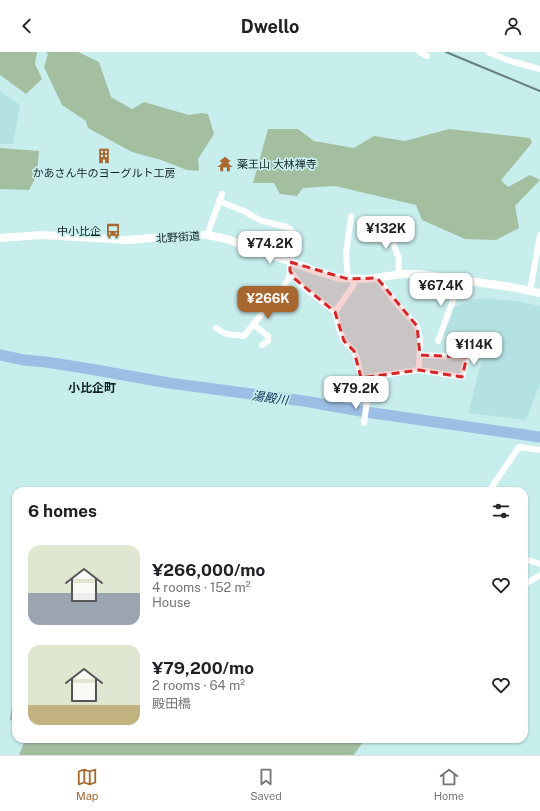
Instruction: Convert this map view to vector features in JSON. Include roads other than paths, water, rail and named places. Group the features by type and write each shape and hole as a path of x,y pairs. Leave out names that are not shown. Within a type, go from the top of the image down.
{"main road":[{"name":"北野街道","path":"0,238 41,235 128,240 187,235 207,235 227,239 331,276 351,279 420,274 461,279 540,293"}],"street":[{"path":"419,52 427,56"},
{"path":"488,52 507,60 540,68"},
{"path":"207,235 222,194"},
{"path":"216,328 226,334 244,336 282,289 288,278 294,236 287,227 262,221 246,212 219,201"},
{"path":"334,312 353,286 346,254 351,216"},
{"path":"395,226 393,242 399,259 398,275"},
{"path":"530,291 540,234"},
{"path":"290,271 302,286 334,312 344,341 354,351 367,401 364,422"},
{"path":"377,278 416,326 420,339 419,370"},
{"path":"438,341 461,279"},
{"path":"253,324 268,336 268,341 262,345"},
{"path":"361,378 419,370 462,377 467,357 420,355"},
{"path":"492,487 519,447 540,450"},
{"path":"528,560 540,564"},
{"path":"528,582 540,575"}],"waterway":[{"name":"湯殿川","path":"0,355 169,383 304,401 366,412 540,437"}],"railway":[{"path":"446,52 540,91"}],"place":[{"name":"かあさん牛のヨーグルト工房","path":"104,156"},
{"name":"薬王山 大林禅寺","path":"225,164"},
{"name":"中小比企","path":"113,231"}],"district":[{"name":"小比企町","path":"92,388"}]}
